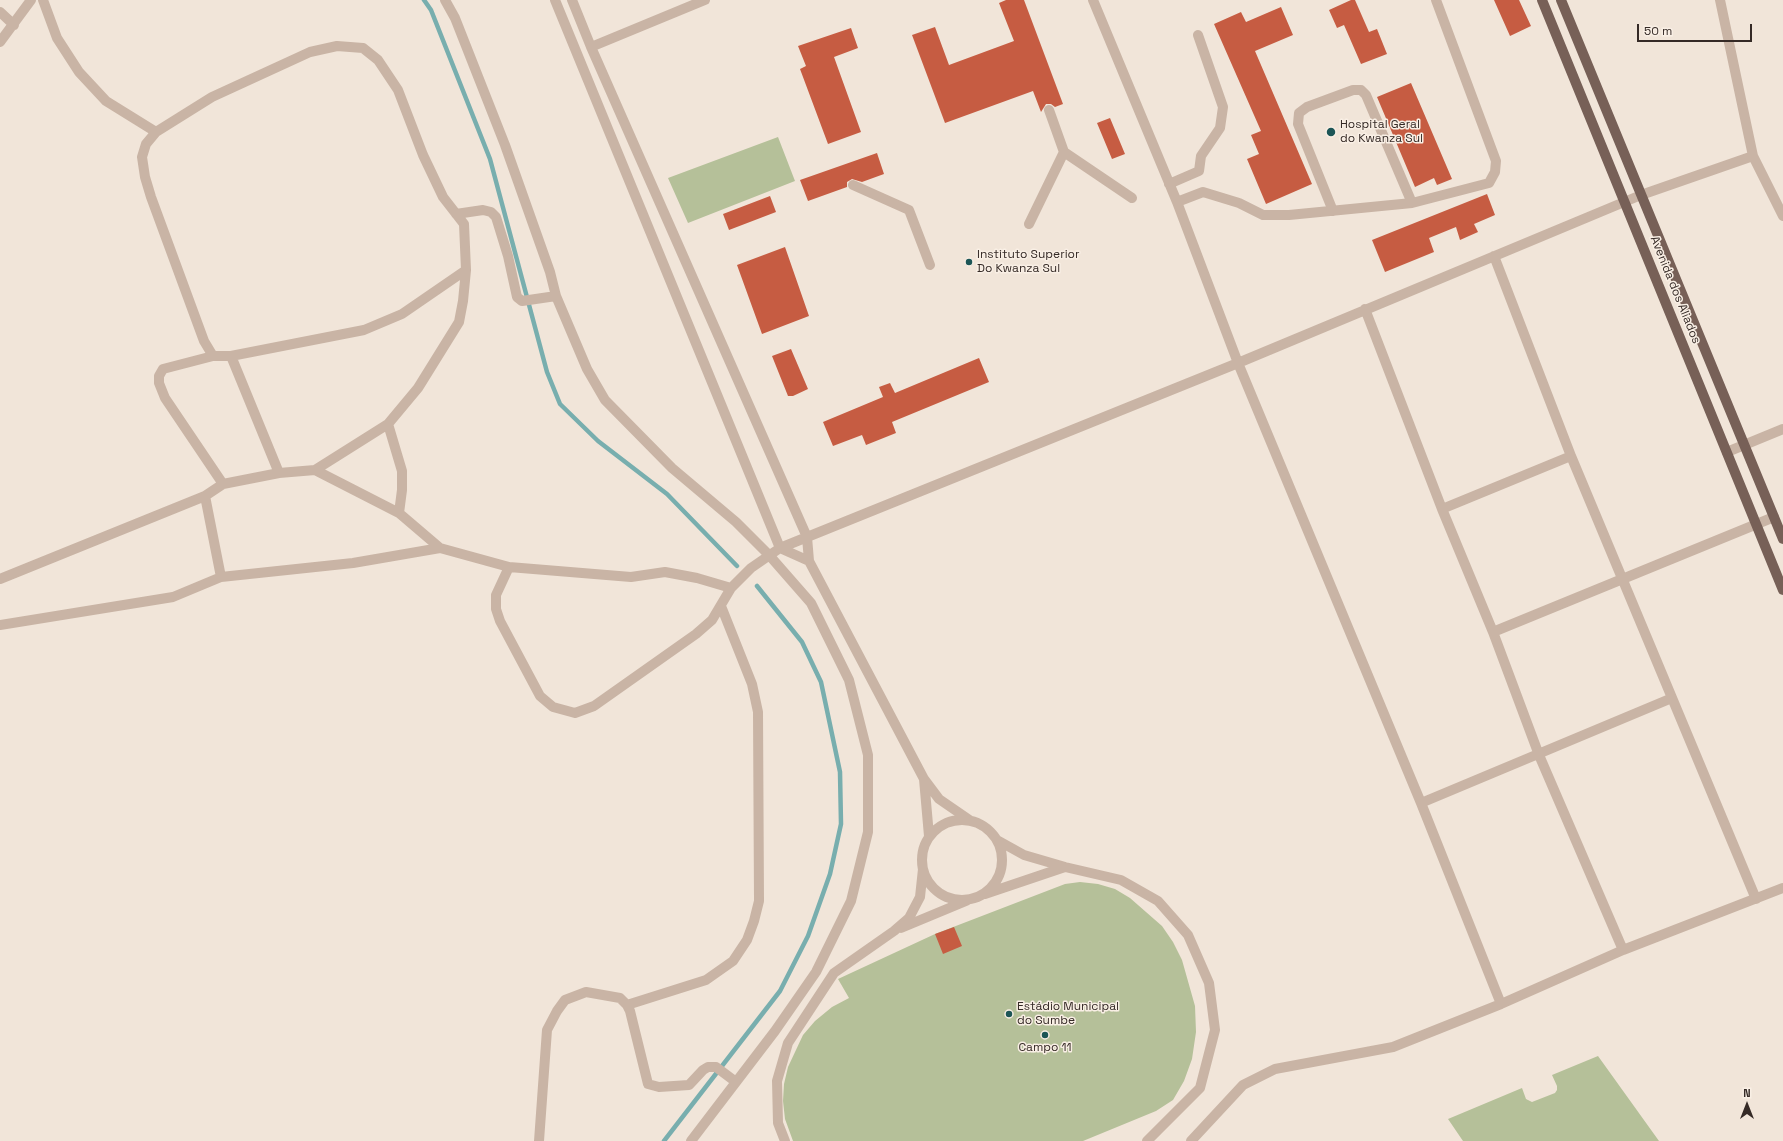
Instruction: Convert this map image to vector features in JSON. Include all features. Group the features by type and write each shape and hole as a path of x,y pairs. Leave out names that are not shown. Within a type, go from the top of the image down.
{"main road":[{"name":"Avenida dos Aliados","path":"1542,0 1783,590"},
{"name":"Avenida dos Aliados","path":"1561,0 1783,539"}],"street":[{"path":"0,42 31,0"},
{"path":"43,0 57,38 79,72 106,101 156,132"},
{"path":"445,0 455,18 505,145 550,272 553,296 587,369 605,400 672,468 736,522 769,555 811,603 849,680 868,755 868,832 851,901 816,972 775,1032 732,1080 691,1141"},
{"path":"555,0 780,548 809,561"},
{"path":"572,0 591,48 807,537 809,561 924,779 939,799 971,821"},
{"path":"591,48 705,0"},
{"path":"1092,0 1169,184 1238,362 1421,803 1501,1004"},
{"path":"1176,202 1203,192 1239,204 1263,215 1333,211 1412,204 1489,183 1495,172 1496,161 1436,0"},
{"path":"1720,0 1753,156 1783,216"},
{"path":"0,12 14,25"},
{"path":"1169,184 1199,171 1201,156 1220,128 1223,107 1198,35"},
{"path":"0,579 205,496 223,484 279,473 315,470 388,424 418,388 459,322 464,301 466,270 464,224 443,197 426,162 398,90 378,60 363,48 337,46 310,52 212,97 156,132 146,144 142,156 145,177 197,324 204,342 213,356"},
{"path":"1333,211 1298,124 1299,113 1307,107 1353,90 1361,90 1366,95 1412,204"},
{"path":"1049,110 1064,152 1132,198"},
{"path":"1029,224 1064,152"},
{"path":"509,567 496,595 496,609 500,621 540,696 553,707 575,713 594,706 696,634 712,620 732,588 751,568 780,548 1238,362 1641,195 1753,156"},
{"path":"853,185 909,210 930,265"},
{"path":"456,214 483,210 491,212 496,217 508,256 517,297 522,301 527,301 553,296"},
{"path":"1494,256 1571,456 1756,899"},
{"path":"223,484 165,398 159,383 159,376 163,369 213,356 231,356 364,330 402,314 466,270"},
{"path":"1365,309 1442,509 1493,632 1539,755 1623,950"},
{"path":"231,356 279,473"},
{"path":"388,424 402,471 402,490 399,513"},
{"path":"1726,452 1745,446 1783,429"},
{"path":"1442,509 1571,456"},
{"path":"315,470 399,513 440,548"},
{"path":"205,496 221,577"},
{"path":"1493,632 1774,517"},
{"path":"0,625 173,597 221,577 352,563 440,548 509,567 631,577 665,572 697,578 732,588"},
{"path":"626,1005 706,980 733,961 747,940 759,901 758,712 752,684 721,606"},
{"path":"1421,803 1539,755 1672,698"},
{"path":"924,779 929,836"},
{"path":"785,1141 778,1123 777,1081 788,1043 834,973 894,931 909,918 920,896 923,869 922,856 925,842 940,826 949,822 963,819 985,827 998,840 1024,855 1065,867 1121,880 1158,901 1188,935 1209,982 1215,1030 1200,1088 1147,1141"},
{"path":"894,931 985,893 998,877 1002,865 1002,851 998,840"},
{"path":"923,869 934,889 951,898 965,900 1065,867"},
{"path":"1191,1141 1243,1085 1275,1069 1393,1047 1501,1004 1623,950 1783,888"},
{"path":"539,1141 547,1030 557,1011 565,1000 586,992 620,998 626,1005 630,1011 648,1084 659,1087 689,1085 703,1070 708,1067 716,1067 732,1080"}],"green space":[{"path":"778,137 795,181 688,223 668,178"},
{"name":"Estádio Municipal do Sumbe","path":"1080,882 1098,884 1115,889 1130,898 1162,926 1173,942 1182,960 1195,1006 1196,1032 1192,1059 1184,1081 1173,1100 1156,1111 1083,1141 793,1141 785,1119 783,1101 784,1084 788,1067 803,1035 815,1021 832,1007 849,998 838,979 935,934 1065,884"},
{"path":"1598,1056 1659,1141 1463,1141 1448,1119 1522,1088 1526,1099 1532,1102 1555,1093 1557,1086 1552,1075"}],"building":[{"path":"1006,0 1024,0 1063,104 1055,107 1051,104 1046,104 1041,112 1033,91 945,123 912,35 935,27 949,65 1014,41 999,3"},
{"path":"1351,0 1355,0 1369,32 1377,29 1387,54 1361,64 1344,25 1337,28 1329,10"},
{"path":"1494,0 1519,0 1531,26 1510,36"},
{"path":"1281,7 1293,35 1255,51 1312,184 1266,204 1247,159 1259,154 1251,135 1261,131 1214,24 1241,12 1246,22"},
{"path":"851,28 858,48 834,57 861,132 828,144 800,69 806,66 798,46"},
{"path":"1411,83 1452,179 1437,185 1434,178 1415,187 1377,97"},
{"path":"1110,118 1125,154 1112,159 1097,123"},
{"path":"877,153 884,174 862,182 852,179 847,182 847,187 808,201 800,180"},
{"path":"1487,194 1495,215 1474,224 1478,232 1460,240 1456,227 1429,238 1434,252 1385,272 1372,240"},
{"path":"770,196 776,212 729,230 723,214"},
{"path":"785,247 809,316 762,334 737,265"},
{"path":"791,349 808,389 793,396 788,396 772,356"},
{"path":"979,358 989,382 892,422 896,433 866,445 862,435 833,446 823,422 883,397 879,387 890,383 895,393"},
{"path":"954,927 962,946 943,954 935,934"}],"waterway":[{"path":"424,0 431,10 490,159 547,372 560,404 598,441 667,494 737,566"},
{"path":"664,1141 780,991 808,936 830,874 841,824 840,772 821,682 802,642 757,586"}],"place":[{"name":"Hospital Geral do Kwanza Sul","path":"1331,132"},
{"name":"Instituto Superior Do Kwanza Sul","path":"969,262"},
{"name":"Estádio Municipal do Sumbe","path":"1009,1014"},
{"name":"Campo 11","path":"1045,1035"}]}
